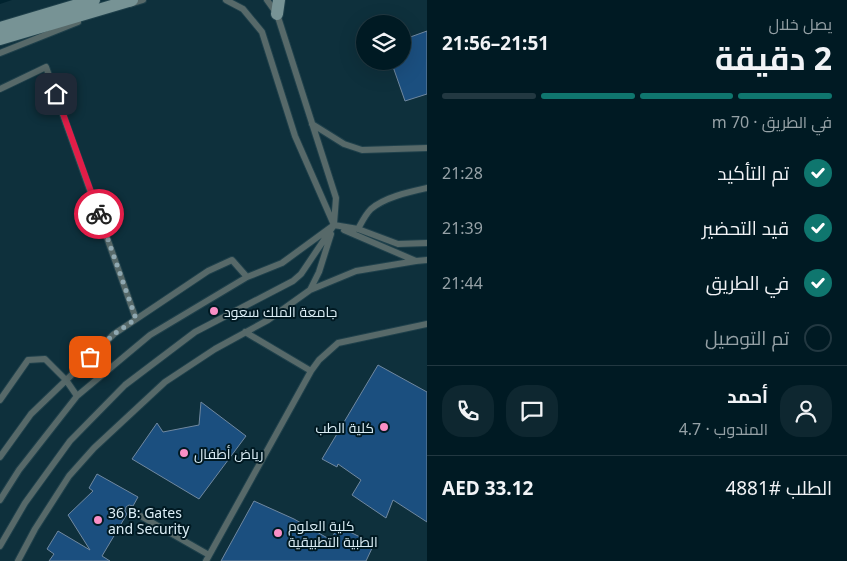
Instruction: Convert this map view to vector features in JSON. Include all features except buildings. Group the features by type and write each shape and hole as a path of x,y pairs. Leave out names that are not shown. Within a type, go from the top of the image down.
{"street":[{"path":"0,28 94,0"},
{"path":"0,39 132,0"},
{"path":"277,14 279,0"}],"lane":[{"path":"0,53 86,19 143,0"},
{"path":"226,0 243,9 262,32 295,136 334,225 416,261"},
{"path":"267,0 277,14 336,198 334,225 319,272 310,290"},
{"path":"0,89 46,67 136,319"},
{"path":"312,124 344,144 362,150 427,148"},
{"path":"358,229 366,214 379,204 404,194 427,188"},
{"path":"0,546 26,503 70,441 125,386 195,332 293,281 301,274 334,225"},
{"path":"0,500 19,470 77,396 150,335 247,277 282,263 334,225 358,229 398,244 427,243"},
{"path":"0,457 31,414 114,334 208,271 232,260 247,277"},
{"path":"18,561 35,529 69,476 94,448 165,382 215,349 268,320 310,290 356,271 427,260"},
{"path":"130,510 207,558 311,371 319,360 338,343 427,324"},
{"path":"245,332 311,371"},
{"path":"0,400 28,360 45,359 66,380 77,396"}],"shaded area":[{"name":"جامعة الملك سعود","path":"12,0 427,0 427,561 0,561 0,4"}],"way so far":[{"path":"90,357 114,334 136,319 99,214"}],"place":[{"name":"جامعة الملك سعود","path":"214,311"},
{"name":"كلية الطب","path":"384,427"},
{"name":"رياض أطفال","path":"184,453"},
{"name":"36 B: Gates and Security","path":"98,520"},
{"name":"كلية العلوم الطبية التطبيقية","path":"278,533"}],"route":[{"path":"56,94 99,214"}]}
